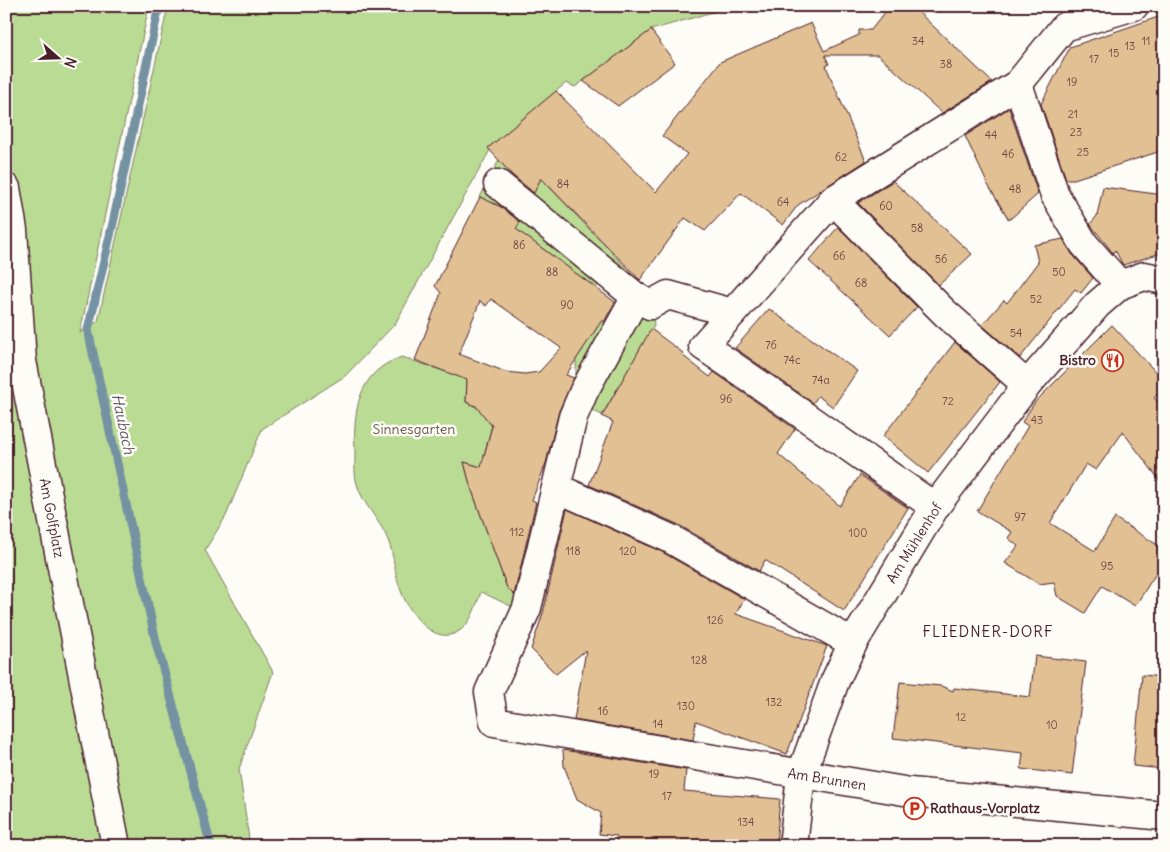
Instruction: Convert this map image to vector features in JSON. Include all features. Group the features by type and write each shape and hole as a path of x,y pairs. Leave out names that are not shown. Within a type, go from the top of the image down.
{"street":[{"path":"935,507 801,412 703,346 832,200 1018,84 1064,27 1134,6"},
{"path":"1018,84 1055,194 1084,244 1120,285"},
{"path":"498,184 636,297 650,305 668,295 732,313"},
{"name":"Am Golfplatz","path":"6,188 13,230 22,361 116,846"},
{"path":"832,200 945,313 1028,385"},
{"name":"Am Mühlenhof","path":"794,846 801,775 835,681 853,643 935,507 1028,385 1097,304 1120,285 1144,276 1164,280"},
{"path":"636,297 584,391 573,417 557,488 669,538 853,643"},
{"name":"Am Brunnen","path":"557,488 527,608 489,692 494,722 910,792 1164,816"}],"green space":[{"path":"6,6 149,6 80,333 98,321 168,6 733,6 651,30 575,87 566,83 488,148 490,150 395,324 345,376 262,429 226,516 205,550 273,672 239,769 250,846 6,846"},
{"path":"499,160 521,185 535,172 651,294 654,326 602,415 569,400 576,379 576,359 602,320 607,324 625,299 601,282 596,288 516,229 522,216 480,197"},
{"name":"Sinnesgarten","path":"402,357 467,379 466,402 494,417 481,467 464,462 470,485 507,588 521,600 517,609 481,592 466,625 456,633 447,635 438,634 429,629 408,605 398,582 388,540 363,499 355,477 355,423 361,395 375,372 387,363"}],"building":[{"path":"890,6 912,6 992,82 942,113 878,55 825,55 829,64 826,66 866,161 798,205 783,225 741,193 705,231 685,218 640,280 541,178 534,193 512,175 488,148 556,91 656,192 687,154 662,136 720,62 811,23 824,51 859,35 859,30 871,30"},
{"path":"1164,15 1164,150 1074,179 1066,179 1041,104 1070,47"},
{"path":"651,30 675,63 618,106 583,81"},
{"path":"1009,108 1038,194 1009,220 988,185 965,136"},
{"path":"893,181 972,254 939,285 858,203"},
{"path":"1103,187 1164,195 1164,252 1123,265 1115,250 1113,253 1090,224 1097,216"},
{"path":"480,197 501,207 520,222 516,229 615,302 604,322 602,320 566,375 574,378 559,411 546,463 532,500 536,502 514,595 507,588 470,485 464,462 481,467 492,426 476,406 466,402 467,380 415,360 441,293 435,286","holes":["491,299 561,348 539,372 525,374 506,372 459,354 480,301 486,306"]},
{"path":"838,227 917,307 890,335 809,261"},
{"path":"1063,239 1072,254 1093,278 1081,293 1075,289 1020,358 982,325 1004,300 1007,303 1038,262 1034,245"},
{"path":"769,309 857,371 833,407 818,396 813,403 735,348"},
{"path":"1112,325 1164,381 1164,387 1154,398 1164,408 1164,486 1123,432 1096,470 1086,464 1050,523 1095,551 1115,518 1164,549 1164,561 1135,606 1102,586 1085,613 1057,596 1054,582 1039,584 1005,563 1018,546 1008,538 1012,532 977,511 1028,426 1022,422 1035,402"},
{"path":"651,329 683,353 682,355 710,377 714,372 795,429 778,454 840,506 860,475 908,508 844,611 765,560 759,571 677,524 589,485 613,422 602,416"},
{"path":"955,342 1000,382 928,473 883,436"},
{"path":"567,509 662,552 744,599 736,614 827,646 787,754 696,721 693,740 574,720 586,650 556,674 531,649 543,613"},
{"path":"1035,656 1086,662 1072,775 1021,769 1023,753 893,738 900,682 941,686 953,691 954,688 1030,697"},
{"path":"1142,675 1164,677 1164,769 1133,766"},
{"path":"563,750 686,770 684,791 780,799 776,846 616,846 617,836 599,834 601,813 577,799 564,766"}],"waterway":[{"name":"Haubach","path":"159,6 113,223 88,330 156,642 211,846"}],"place":[{"name":"Bistro","path":"1112,360"},
{"name":"Rathaus-Vorplatz","path":"914,808"}],"district":[{"name":"FLIEDNER-DORF","path":"988,632"}]}
